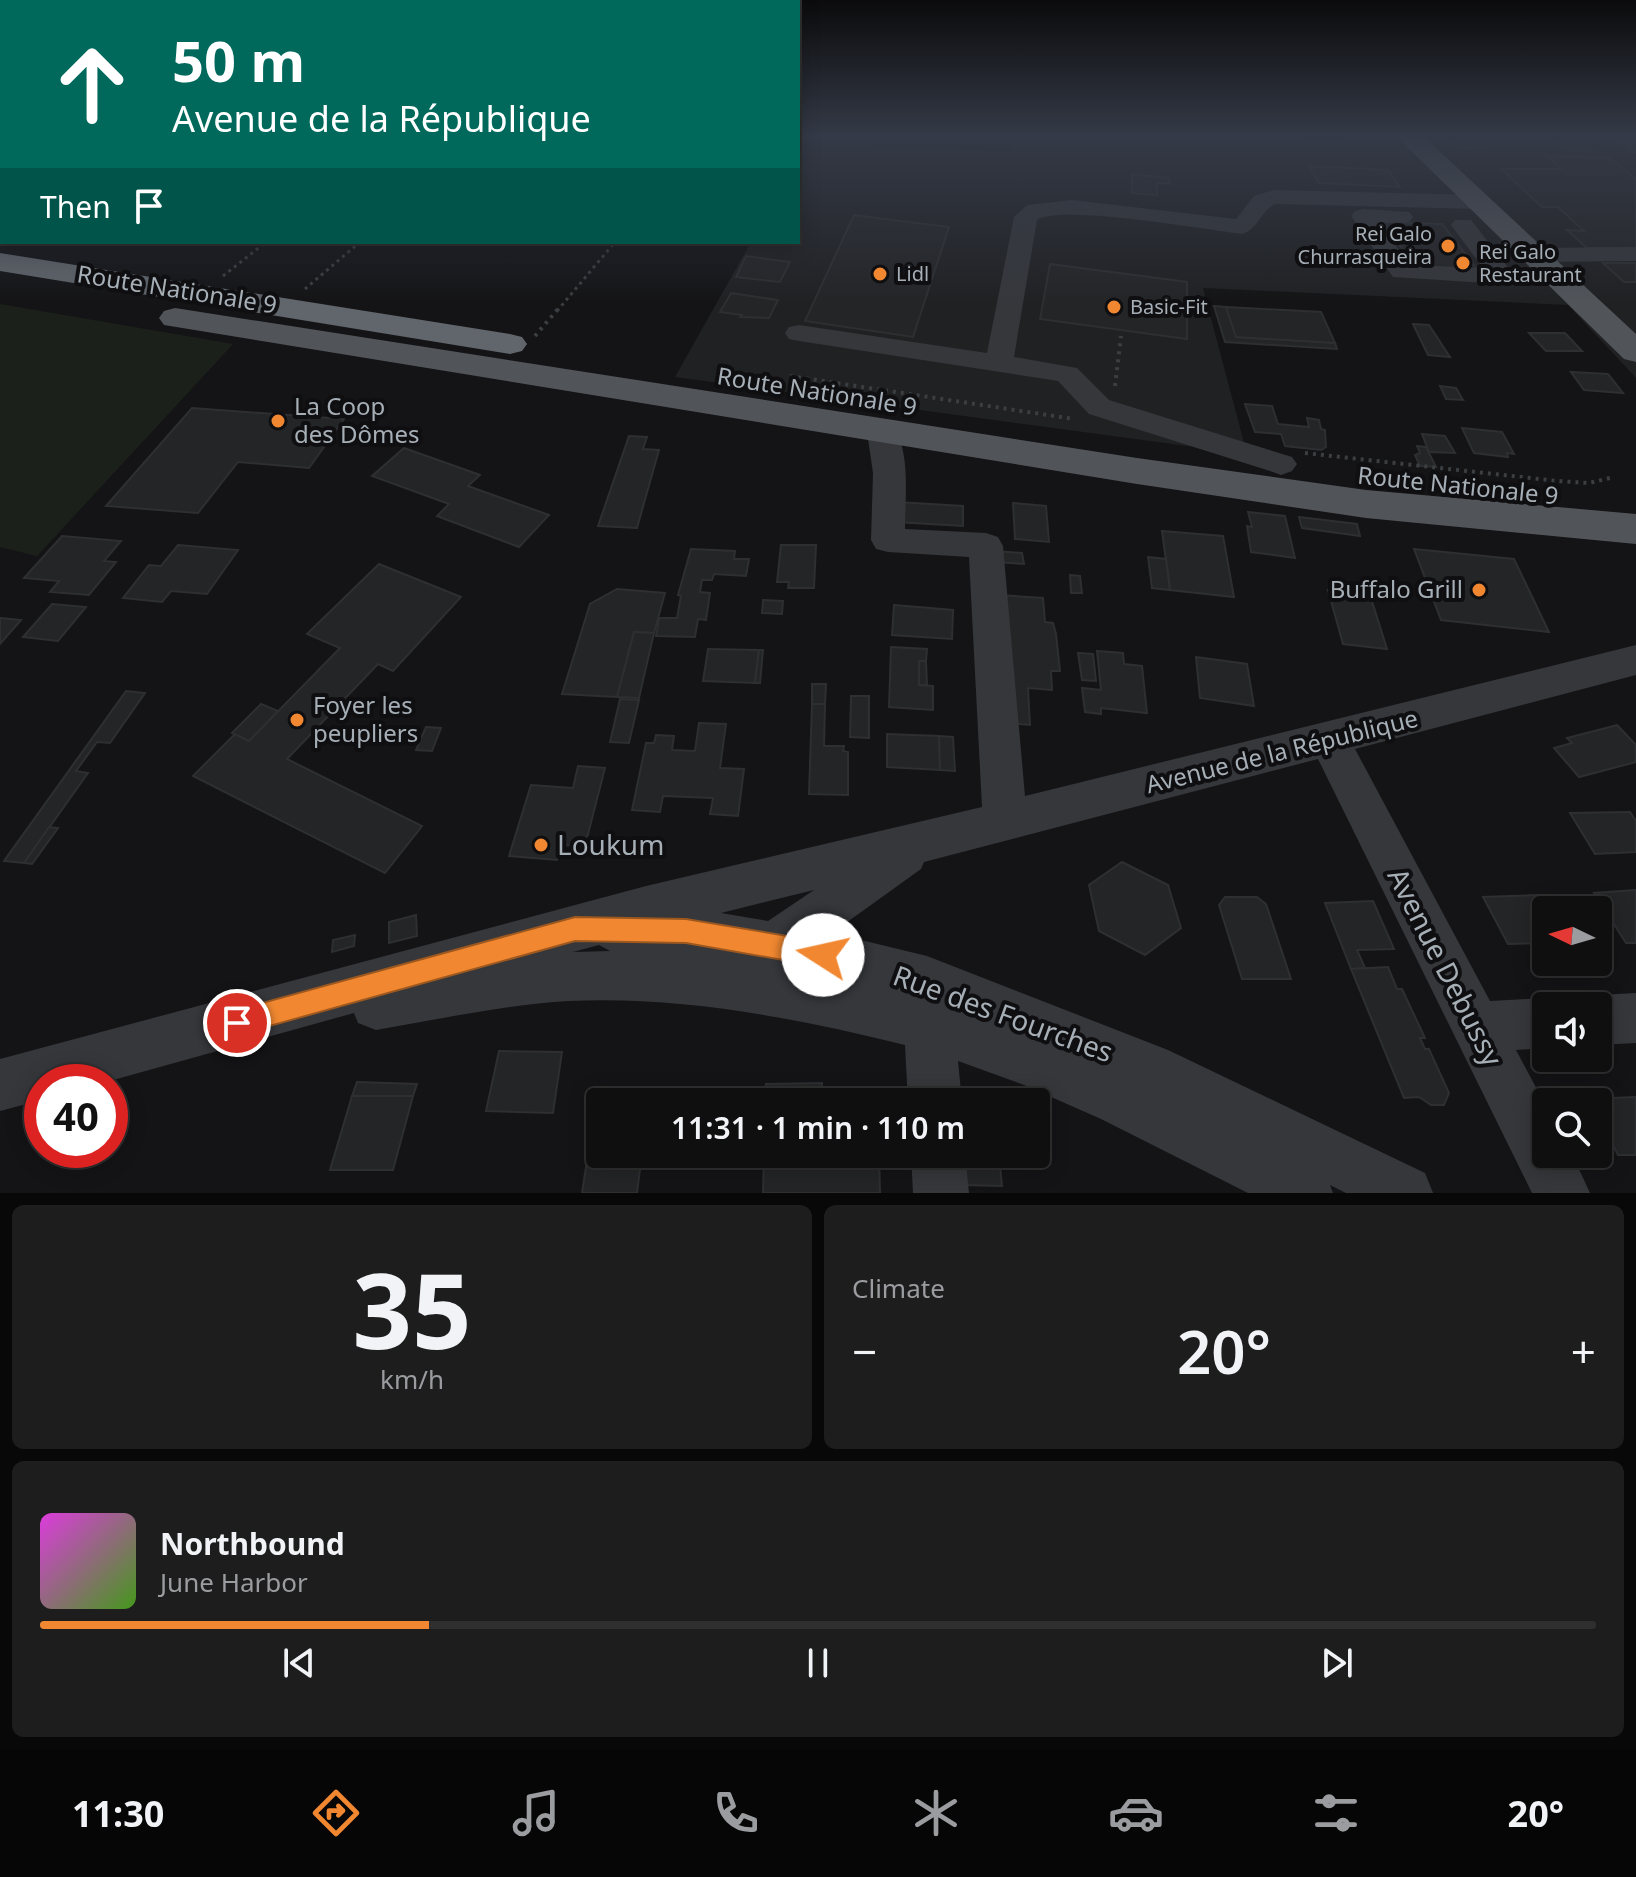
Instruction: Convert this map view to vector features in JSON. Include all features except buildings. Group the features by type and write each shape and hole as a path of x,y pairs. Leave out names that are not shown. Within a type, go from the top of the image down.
{"highway":[{"name":"Route Nationale 9","path":"0,262 188,306 283,307 518,345"},
{"path":"0,287 188,306"}],"main road":[{"path":"1454,192 1471,213 1504,225 1636,352"},
{"path":"188,306 882,432 1366,504 1636,529"},
{"name":"Route Nationale 9","path":"518,345 1578,499 1623,487"}],"street":[{"path":"999,362 1026,217 1035,210 1072,207 1242,227 1262,201 1274,197 1471,213"},
{"path":"1471,213 1502,276 1402,272 1363,216 1457,220 1471,213"},
{"path":"1535,255 1636,254"},
{"path":"799,333 1067,374 1099,407 1292,459"},
{"path":"882,432 889,473 888,540 986,546 1005,822"},
{"name":"Avenue de la République","path":"575,929 1636,660"},
{"name":"Avenue Debussy","path":"1329,740 1562,1193"},
{"path":"182,1038 483,987 591,975 649,977 726,986 771,946 927,839"},
{"path":"0,1085 575,929"},
{"name":"Rue des Fourches","path":"575,929 686,931 823,955 928,1004 1010,1055 1205,1140 1305,1193"},
{"name":"Rue des Fourches","path":"726,986 835,1003 928,1004 1168,1076 1405,1193"},
{"path":"928,1004 934,1088"},
{"path":"1612,1019 1636,1018"},
{"path":"1475,1027 1532,1024"},
{"path":"939,1168 941,1193"}],"path":[{"path":"188,306 264,244"},
{"path":"283,307 358,244"},
{"path":"518,345 613,244"},
{"path":"1103,384 1115,386 1121,336"},
{"path":"790,376 1111,425 1118,413"},
{"path":"1292,459 1623,487"}],"shaded area":[{"path":"800,192 1636,192 1636,378 1568,305 1203,288 1247,454 675,377 750,244 800,244"},
{"path":"0,304 233,344 37,556 0,547"}],"place":[{"name":"Rei Galo Churrasqueira","path":"1448,246"},
{"name":"Rei Galo Restaurant","path":"1463,263"},
{"name":"Lidl","path":"880,274"},
{"name":"Basic-Fit","path":"1114,307"},
{"name":"La Coop des Dômes","path":"278,421"},
{"name":"Buffalo Grill","path":"1479,590"},
{"name":"Foyer les peupliers","path":"297,720"},
{"name":"Loukum","path":"541,845"}],"route":[{"path":"237,1023 575,929 686,931 823,955"}]}
